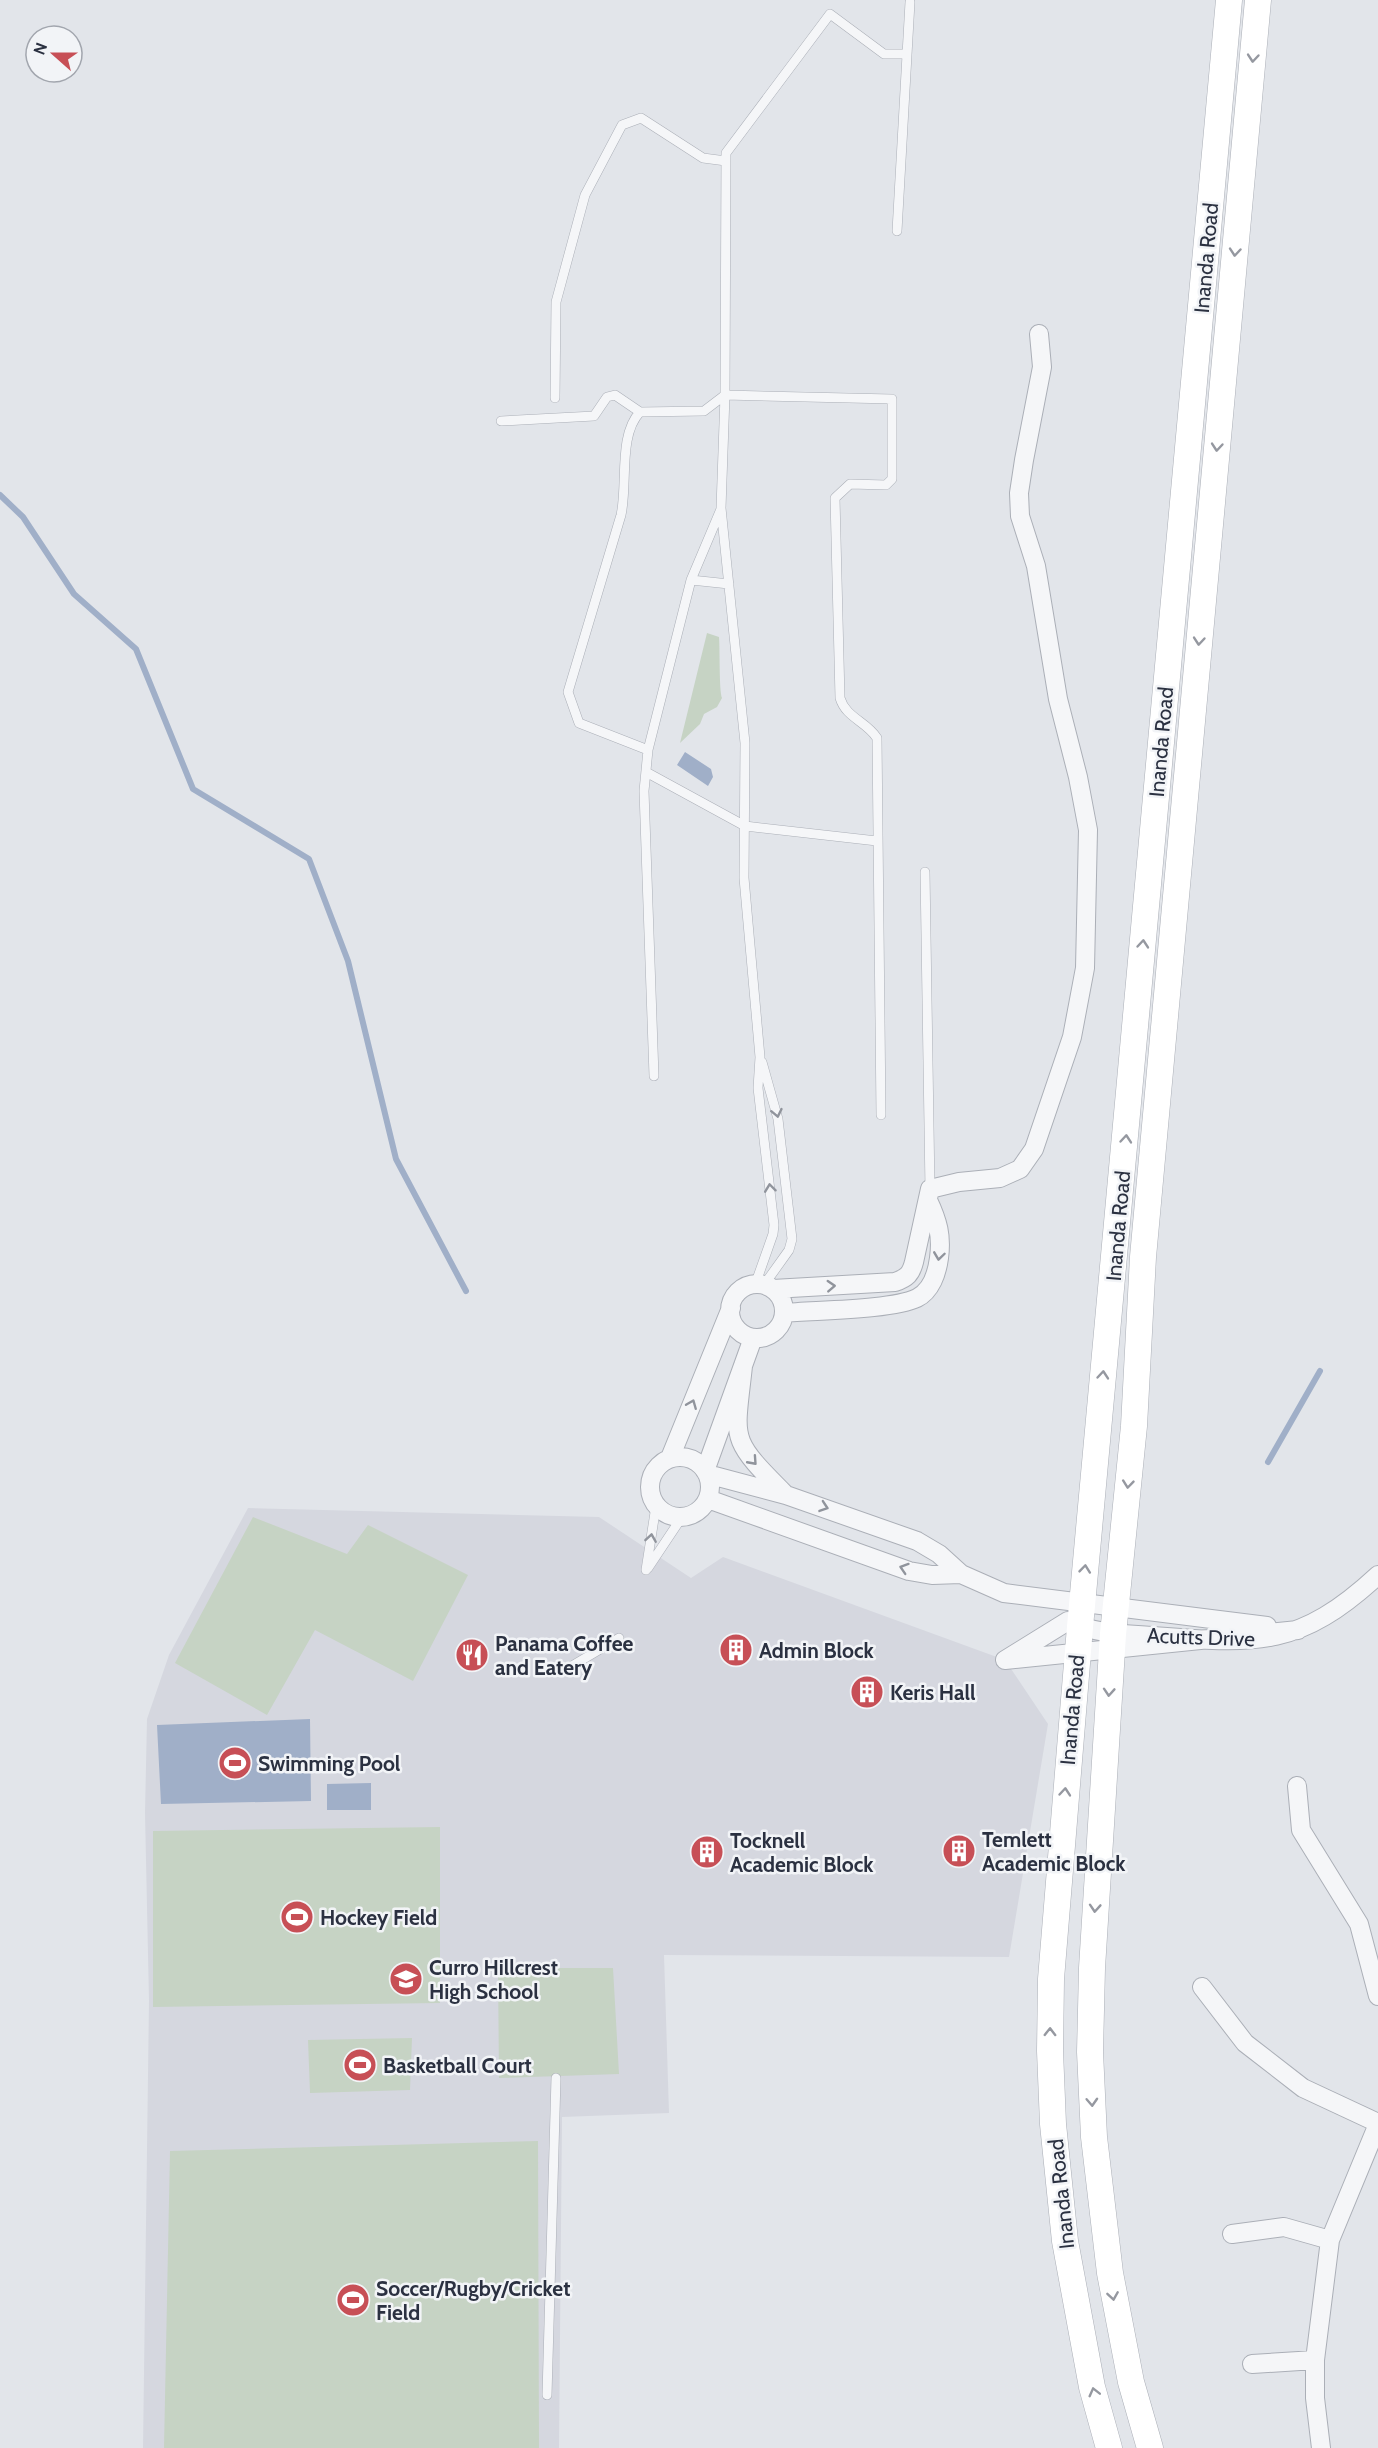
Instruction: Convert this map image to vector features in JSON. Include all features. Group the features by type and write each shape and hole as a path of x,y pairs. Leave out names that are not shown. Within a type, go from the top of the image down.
{"main road":[{"name":"Inanda Road","path":"1109,2448 1092,2387 1065,2241 1053,2124 1050,2051 1051,1979 1080,1627 1229,0"},
{"name":"Inanda Road","path":"1150,2448 1131,2382 1110,2273 1094,2137 1090,2052 1092,1968 1113,1634 1134,1426 1144,1247 1258,0"}],"street":[{"path":"670,1458 739,1292 764,1286 895,1282 905,1279 911,1272 922,1215 929,1195 959,1182 999,1178 1020,1169 1034,1149 1072,1037 1085,968 1088,830 1078,777 1058,699 1036,566 1020,516 1020,482 1042,367 1039,334"},
{"path":"784,1313 900,1304 919,1297 929,1287 935,1276 941,1243 937,1219 929,1195"},
{"path":"731,1308 736,1327 753,1338 762,1338 778,1329 784,1313 783,1304 764,1286"},
{"path":"753,1338 706,1472 710,1485 708,1499 697,1512 682,1517 664,1513 651,1498 651,1479 662,1462 670,1458 688,1458 706,1472 786,1495 917,1541 939,1554 962,1574 1004,1593 1298,1630"},
{"path":"743,1366 736,1417 739,1442 746,1455 786,1495"},
{"path":"708,1499 909,1571 932,1575 962,1574"},
{"name":"Acutts Drive","path":"1298,1630 1005,1660 1068,1621 1080,1627 1113,1634 1238,1642 1281,1637 1298,1630 1342,1606 1378,1575"},
{"path":"1297,1786 1301,1830 1359,1924 1378,1996"},
{"path":"1202,1986 1245,2043 1303,2088 1378,2124 1330,2240 1315,2360 1315,2398 1321,2448"},
{"path":"1232,2234 1284,2228 1330,2240"},
{"path":"1252,2364 1315,2360"}],"lane":[{"path":"897,231 910,2"},
{"path":"764,1286 774,1225 758,1088 760,1057 744,878 745,743 722,508 726,153 830,14 884,54 907,54"},
{"path":"555,399 556,303 585,195 622,125 641,118 703,158 726,161"},
{"path":"501,421 594,416 607,397 615,395 640,412 704,411 725,395 892,399 892,478 886,485 850,484 836,498 840,698 843,708 872,729 877,738 881,1115"},
{"path":"640,412 628,431 625,499 619,524 568,692 579,723 648,750"},
{"path":"654,1076 646,772 648,750 691,580 722,508"},
{"path":"691,580 729,584"},
{"path":"646,772 745,826 877,841"},
{"path":"925,872 929,1195"},
{"path":"760,1057 771,1087 778,1119 792,1227 789,1250 764,1286"},
{"path":"774,1225 792,1227"},
{"path":"656,1506 646,1570 682,1517"},
{"path":"565,1670 619,1638"},
{"path":"547,2395 556,2078"}],"shaded area":[{"name":"Curro Hillcrest High School","path":"248,1508 599,1517 691,1578 723,1557 1005,1660 1048,1724 1009,1957 664,1955 669,2113 562,2117 559,2448 143,2448 149,2001 145,1813 147,1719 169,1655"}],"green space":[{"path":"707,633 719,637 722,698 717,707 704,714 700,724 680,743"},
{"path":"253,1517 347,1554 368,1525 468,1575 413,1681 315,1630 267,1715 175,1663"},
{"name":"Hockey Field","path":"440,1827 440,2003 153,2007 153,1831"},
{"path":"498,1968 613,1968 619,2074 499,2078"},
{"name":"Basketball Court","path":"412,2038 410,2090 310,2093 308,2040"},
{"name":"Soccer/Rugby/Cricket Field","path":"538,2141 539,2448 164,2448 170,2151"}],"water":[{"path":"685,752 711,769 713,777 708,786 677,765"},
{"name":"Swimming Pool","path":"310,1719 311,1801 161,1804 157,1725"},
{"path":"371,1783 371,1810 327,1810 327,1784"}],"waterway":[{"path":"0,495 23,517 74,594 136,649 193,789 309,859 348,961 396,1159 466,1291"},
{"path":"1268,1462 1320,1371"}],"place":[{"name":"Admin Block","path":"736,1650"},
{"name":"Panama Coffee and Eatery","path":"472,1655"},
{"name":"Keris Hall","path":"867,1692"},
{"name":"Swimming Pool","path":"235,1763"},
{"name":"Temlett Academic Block","path":"959,1851"},
{"name":"Tocknell Academic Block","path":"707,1852"},
{"name":"Hockey Field","path":"297,1917"},
{"name":"Curro Hillcrest High School","path":"406,1979"},
{"name":"Basketball Court","path":"360,2065"},
{"name":"Soccer/Rugby/Cricket Field","path":"353,2300"}]}
